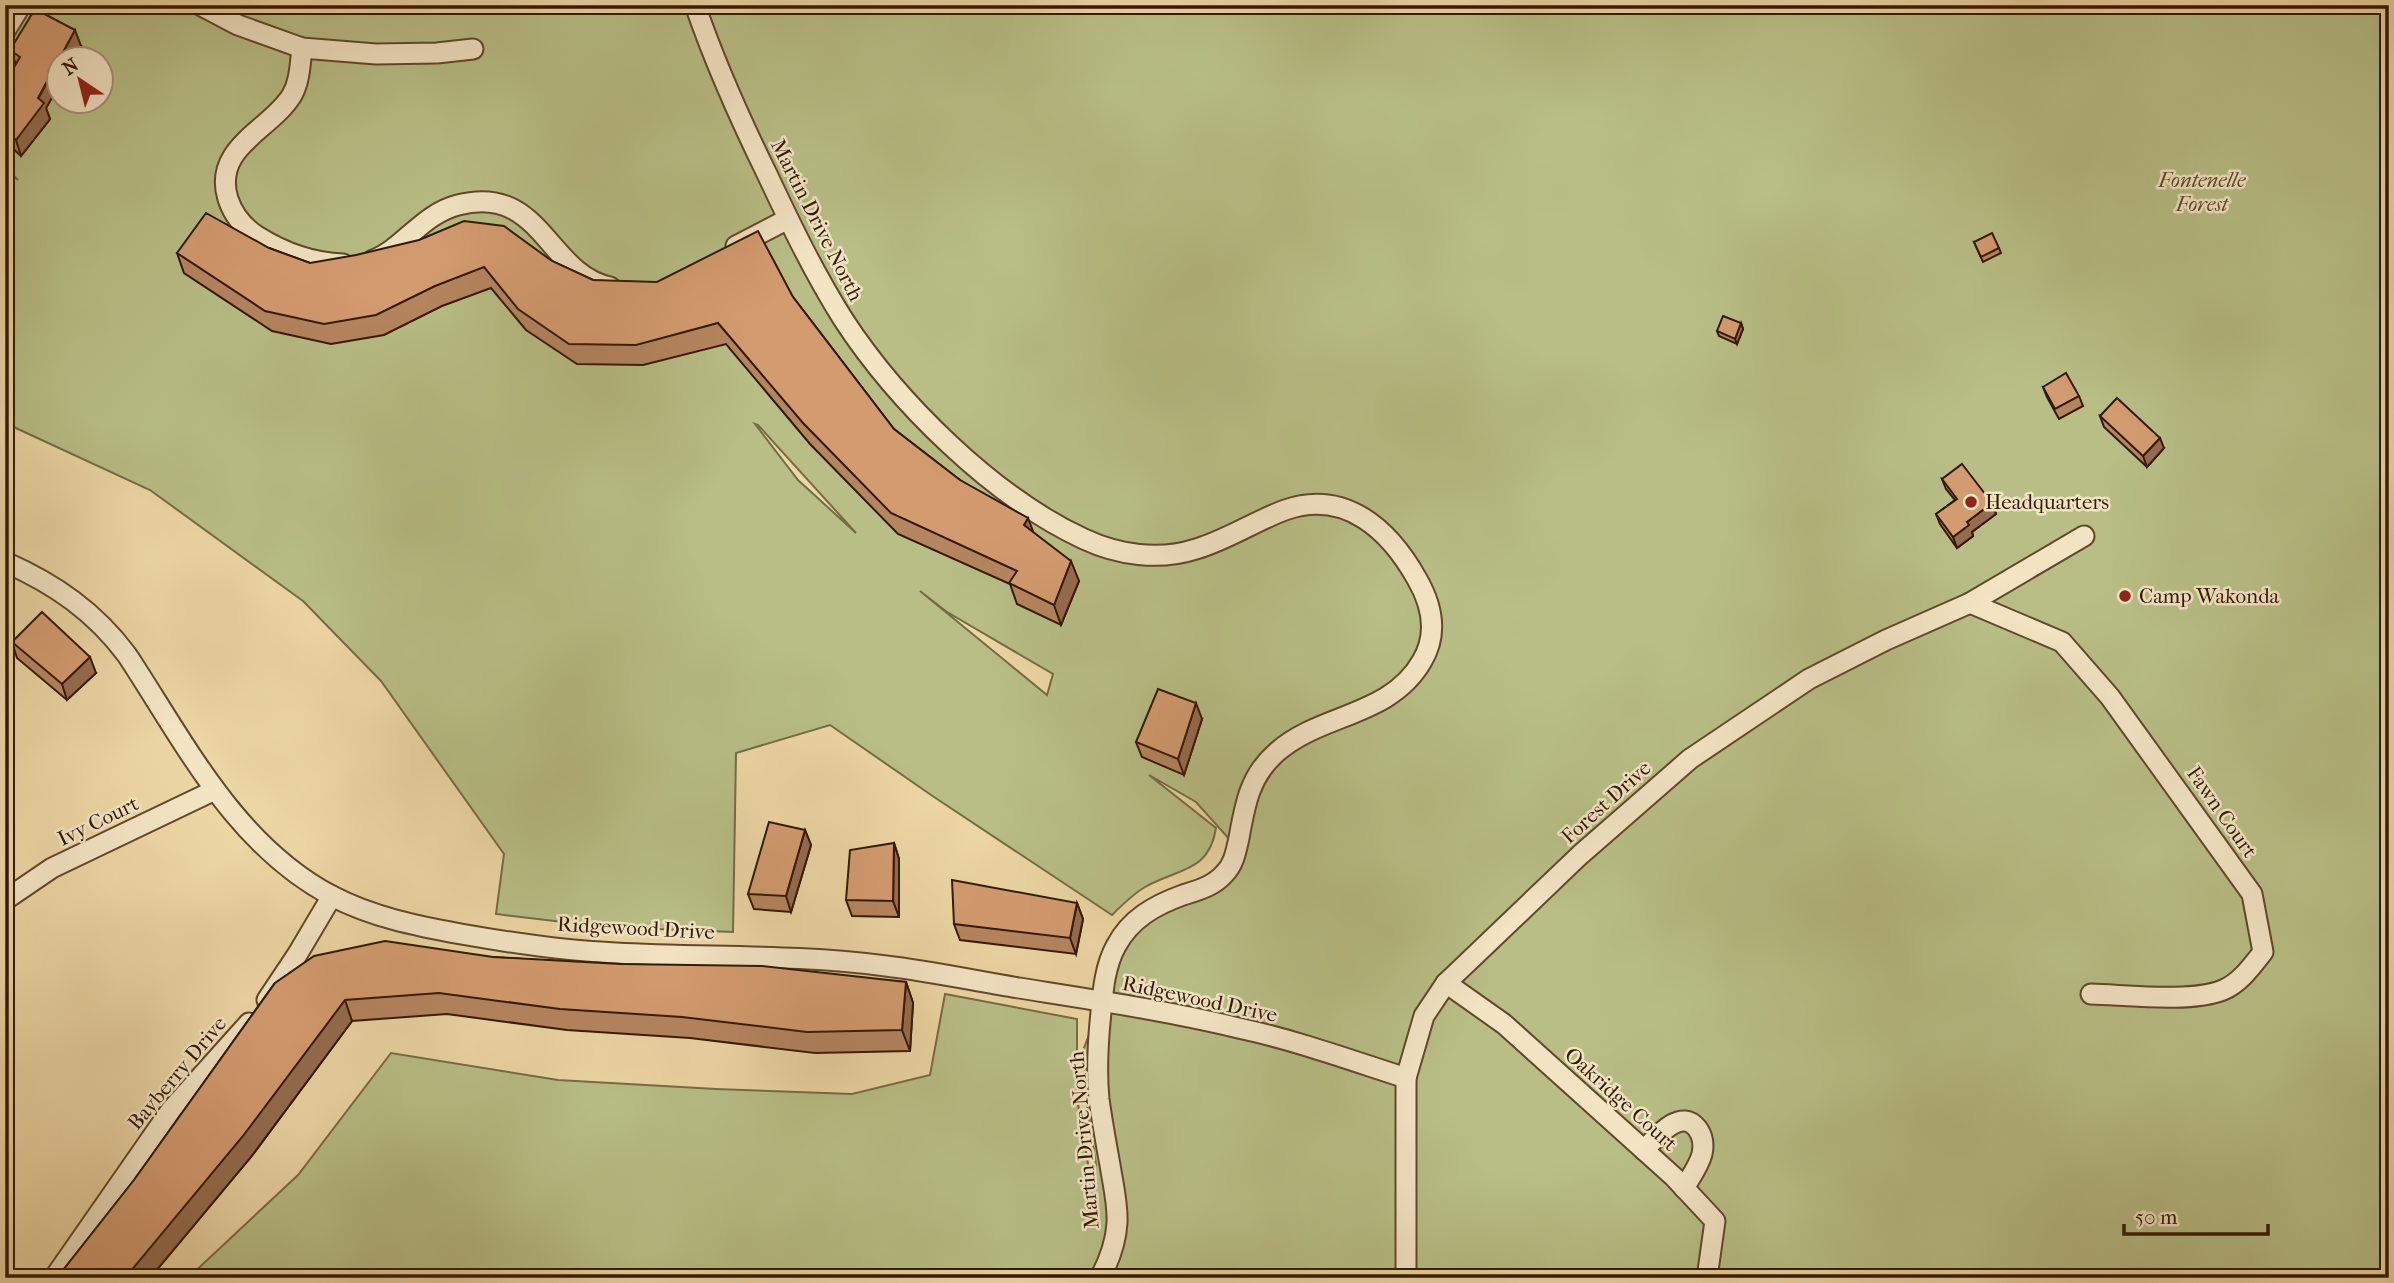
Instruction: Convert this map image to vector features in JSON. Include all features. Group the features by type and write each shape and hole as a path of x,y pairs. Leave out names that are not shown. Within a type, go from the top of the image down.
{"street":[{"path":"5,31 21,5"},
{"path":"200,5 239,25 302,48 376,54 437,53 473,49"},
{"name":"Martin Drive North","path":"695,5 725,85 788,219 845,323 895,386 954,448 1003,489 1047,519 1083,538 1111,550 1138,554 1168,555 1198,549 1289,509 1308,505 1341,507 1371,523 1383,533 1409,566 1429,603 1432,633 1422,662 1412,675 1386,698 1371,707 1312,730 1276,752 1250,786 1231,868 1204,889 1159,904 1140,916 1114,949 1107,971 1097,1047 1098,1091 1116,1199 1117,1224 1113,1245 1100,1278"},
{"path":"302,48 299,78 292,95 248,136 231,162 227,177 231,208 250,231 294,255 316,262 356,264 376,259 443,211 458,205 501,205 525,216 535,224 573,268 593,281 605,286 630,288"},
{"path":"715,256 788,219"},
{"name":"Forest Drive","path":"1406,1278 1406,1078 1424,1016 1446,983 1580,855 1690,759 1809,679 1886,640 1969,603 2084,536"},
{"name":"Ridgewood Drive","path":"5,562 73,599 110,633 215,790 236,819 262,846 286,867 332,896 360,909 392,919 493,940 614,953 790,957 886,965 1102,1001 1245,1029 1406,1078"},
{"name":"Fawn Court","path":"1969,603 2062,642 2110,697 2252,894 2263,952 2247,973 2224,990 2193,997 2091,994"},
{"name":"Ivy Court","path":"5,900 52,868 215,790"},
{"name":"Bayberry Drive","path":"54,1278 171,1110 270,997 332,896"},
{"name":"Oakridge Court","path":"1446,983 1504,1024 1644,1150 1715,1221 1707,1278"},
{"path":"1644,1150 1671,1125 1681,1121 1695,1126 1702,1136 1702,1156 1684,1188"}],"green space":[{"name":"Fontenelle Forest","path":"5,5 2389,5 2389,1278 188,1278 298,1175 391,1053 558,1080 852,1094 930,1075 945,994 1077,1019 1077,1098 1089,1170 1096,1165 1085,1093 1084,1048 1092,1027 1108,943 1213,873 1225,861 1231,841 1196,802 1149,775 1216,828 1207,854 1199,861 1145,887 1112,915 830,725 736,753 733,932 605,927 496,914 504,854 381,681 303,601 150,490 5,423 5,171 18,180 5,167","holes":["755,424 758,425 856,533 798,480","920,591 947,612 1053,674 1047,695"]}],"building":[{"path":"35,9 75,30 66,46 46,46 46,83 38,98 44,103 16,140 5,130 5,83 20,57 10,50"},
{"path":"206,213 269,248 310,263 419,240 464,221 504,226 552,261 593,280 657,282 758,231 793,297 894,429 960,480 1028,518 1024,525 1071,561 1054,605 1009,583 1017,571 891,513 803,423 718,323 636,345 569,344 518,309 484,267 435,286 376,315 324,324 265,311 177,253"},
{"path":"1992,233 1999,248 1981,257 1974,242"},
{"path":"1723,316 1741,323 1735,339 1717,331"},
{"path":"2066,373 2079,396 2055,409 2043,387"},
{"path":"2117,398 2160,438 2143,456 2100,416"},
{"path":"1962,464 1992,503 1967,522 1969,525 1953,537 1936,514 1957,499 1942,479"},
{"path":"42,612 90,657 62,684 12,642"},
{"path":"1158,689 1196,703 1178,759 1136,742"},
{"path":"769,822 805,830 786,896 748,894"},
{"path":"894,843 893,901 846,900 850,850"},
{"path":"952,880 1077,903 1070,938 954,924"},
{"path":"385,941 493,957 621,964 762,966 906,982 902,1030 807,1032 682,1017 560,1009 439,993 345,1000 243,1136 125,1278 54,1278 60,1274 134,1180 275,983 314,956"}],"place":[{"name":"Headquarters","path":"1971,502"},
{"name":"Camp Wakonda","path":"2125,596"}]}
